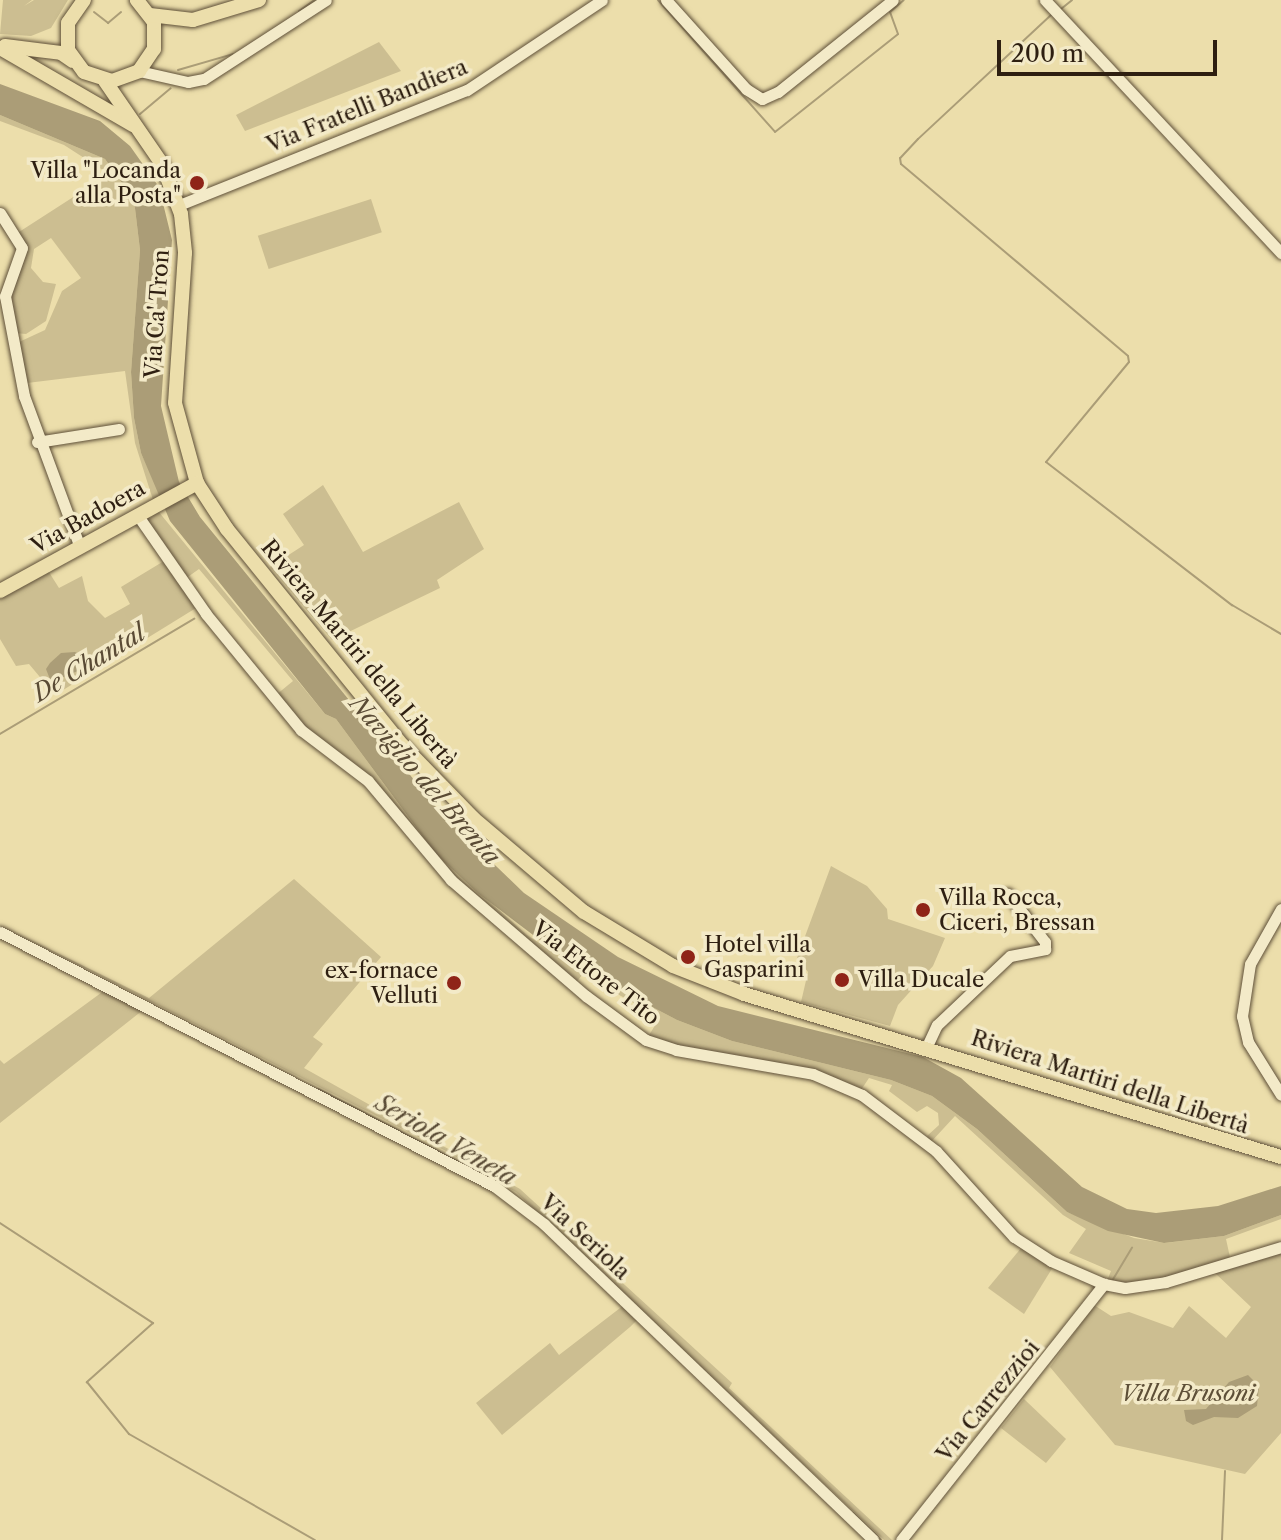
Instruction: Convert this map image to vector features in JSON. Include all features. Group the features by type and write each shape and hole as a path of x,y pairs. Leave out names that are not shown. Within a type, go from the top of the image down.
{"main road":[{"path":"20,49 49,42 67,29 84,0"},
{"path":"126,111 125,90 154,48 193,20 259,0"},
{"path":"143,5 193,20"},
{"path":"143,5 154,48"},
{"path":"67,29 74,61"},
{"path":"0,46 61,53 105,81 135,74"},
{"path":"0,46 134,126"},
{"name":"Via Ca' Tron","path":"105,81 162,164 179,205 185,253 175,403 191,487"},
{"name":"Via Badoera","path":"0,591 191,487"},
{"name":"Riviera Martiri della Libertà","path":"191,487 416,761 564,897 624,940 673,966 744,994 927,1046 1281,1157"}],"street":[{"path":"135,74 165,74 188,82 209,77 326,0"},
{"name":"Via Fratelli Bandiera","path":"179,205 460,93 602,0"},
{"path":"666,0 746,89 762,99 778,92 893,0"},
{"path":"1045,0 1281,253"},
{"path":"154,48 165,74"},
{"path":"0,213 22,248 5,301 37,442 80,547"},
{"path":"37,442 119,429"},
{"name":"Via Ettore Tito","path":"138,516 206,614 301,730 368,781 451,880 586,996 646,1040 676,1050 813,1074 862,1095 936,1151 1014,1237 1051,1261 1104,1284 1125,1288 1166,1282 1281,1247"},
{"name":"Riviera Martiri della Libertà","path":"927,1046 937,1025 1010,956 1040,953 1046,945 1008,894"},
{"path":"1281,909 1250,964 1242,1016 1248,1042 1281,1095"},
{"name":"Via Seriola","path":"0,932 494,1186 570,1249 873,1540"},
{"name":"Via Carrezzioi","path":"901,1540 1104,1284"}],"green space":[{"path":"3,0 32,0 24,6 34,0 68,0 51,28 31,36 0,34"},
{"path":"379,42 401,71 245,131 236,115"},
{"path":"0,115 105,159 134,200 140,250 131,372 134,418 141,453 161,496 153,500 135,443 125,371 27,383 19,342 45,330 62,291 81,278 51,238 34,249 31,268 43,282 56,284 46,321 26,334 15,333 9,299 27,253 19,232 109,174 64,145 0,121"},
{"path":"371,199 382,232 269,269 258,236"},
{"path":"323,485 363,552 459,502 484,549 437,580 440,588 332,640 270,567 304,545 283,514"},
{"path":"158,511 325,714 336,719 435,853 527,935 574,966 677,1020 732,1041 891,1080 932,1096 977,1129 1067,1212 1134,1238 1165,1243 1224,1236 1281,1215 1281,1219 1226,1239 1231,1262 1129,1285 1107,1281 1111,1271 1069,1253 1086,1229 1063,1215 955,1116 931,1142 927,1136 939,1125 938,1113 927,1106 917,1112 889,1091 892,1085 869,1078 861,1090 821,1072 710,1054 648,1037 660,1017 582,975 575,984 449,872 393,804 306,728 276,695 293,681 199,569 185,579 147,521"},
{"path":"164,561 196,608 55,695 29,664 16,666 0,639 0,596 47,569 59,588 82,576 88,601 105,618 130,604 121,587"},
{"path":"831,866 867,886 887,909 888,919 945,938 933,966 898,1005 890,1026 801,1002 808,972 797,958"},
{"path":"294,879 381,957 313,1037 323,1044 304,1068 520,1189 732,1383 729,1388 892,1540 884,1540 516,1192 448,1152 0,925 149,998"},
{"path":"105,990 143,1010 0,1123 0,1060 4,1064"},
{"path":"1022,1247 1053,1267 1024,1314 988,1288"},
{"name":"Villa Brusoni","path":"1281,1249 1281,1433 1245,1474 1115,1445 1050,1367 1094,1305 1111,1316 1129,1312 1173,1328 1189,1306 1226,1338 1251,1307 1215,1273"},
{"path":"624,1305 637,1320 502,1435 476,1403 550,1343 559,1355"},
{"path":"1024,1399 1066,1439 1046,1463 1001,1428"}],"shaded area":[{"path":"0,84 100,121 130,146 159,187 172,240 161,406 179,482 200,517 441,813 524,893 618,957 718,1006 923,1057 961,1078 1082,1187 1127,1209 1156,1213 1218,1206 1281,1186 1281,1215 1224,1236 1164,1243 1108,1231 1067,1212 977,1129 932,1096 891,1080 732,1041 677,1020 574,966 479,894 435,853 336,719 325,714 170,521 141,453 134,418 131,372 140,250 134,200 105,159 0,115"},
{"path":"75,652 87,659 85,668 51,682 46,669 50,663 61,653"},
{"path":"1248,1375 1259,1386 1257,1406 1238,1418 1214,1417 1193,1425 1186,1421 1184,1410 1206,1409 1229,1382"}],"waterway":[{"path":"299,11 315,0"},
{"path":"658,0 775,132 898,34 890,12 904,0"},
{"path":"1061,9 1072,0"},
{"path":"94,12 108,23 121,12"},
{"path":"1051,15 918,139 900,158 901,164 1128,356 1129,362 1046,462 1232,605 1281,634"},
{"path":"178,70 233,54"},
{"path":"140,114 171,88"},
{"name":"De Chantal","path":"0,734 194,619"},
{"name":"Seriola Veneta","path":"318,1089 490,1178"},
{"path":"0,1223 153,1323 87,1382 129,1434 315,1540"},
{"path":"1112,1281 1132,1248"},
{"path":"1222,1540 1225,1471"},
{"name":"Seriola Veneta","path":"853,1513 881,1540"}],"place":[{"name":"Villa \"Locanda alla Posta\"","path":"197,183"},
{"name":"Villa Rocca, Ciceri, Bressan","path":"923,910"},
{"name":"Hotel villa Gasparini","path":"688,957"},
{"name":"Villa Ducale","path":"842,980"},
{"name":"ex-fornace Velluti","path":"454,983"}],"water label":[{"name":"Naviglio del Brenta","path":"425,780"}]}
